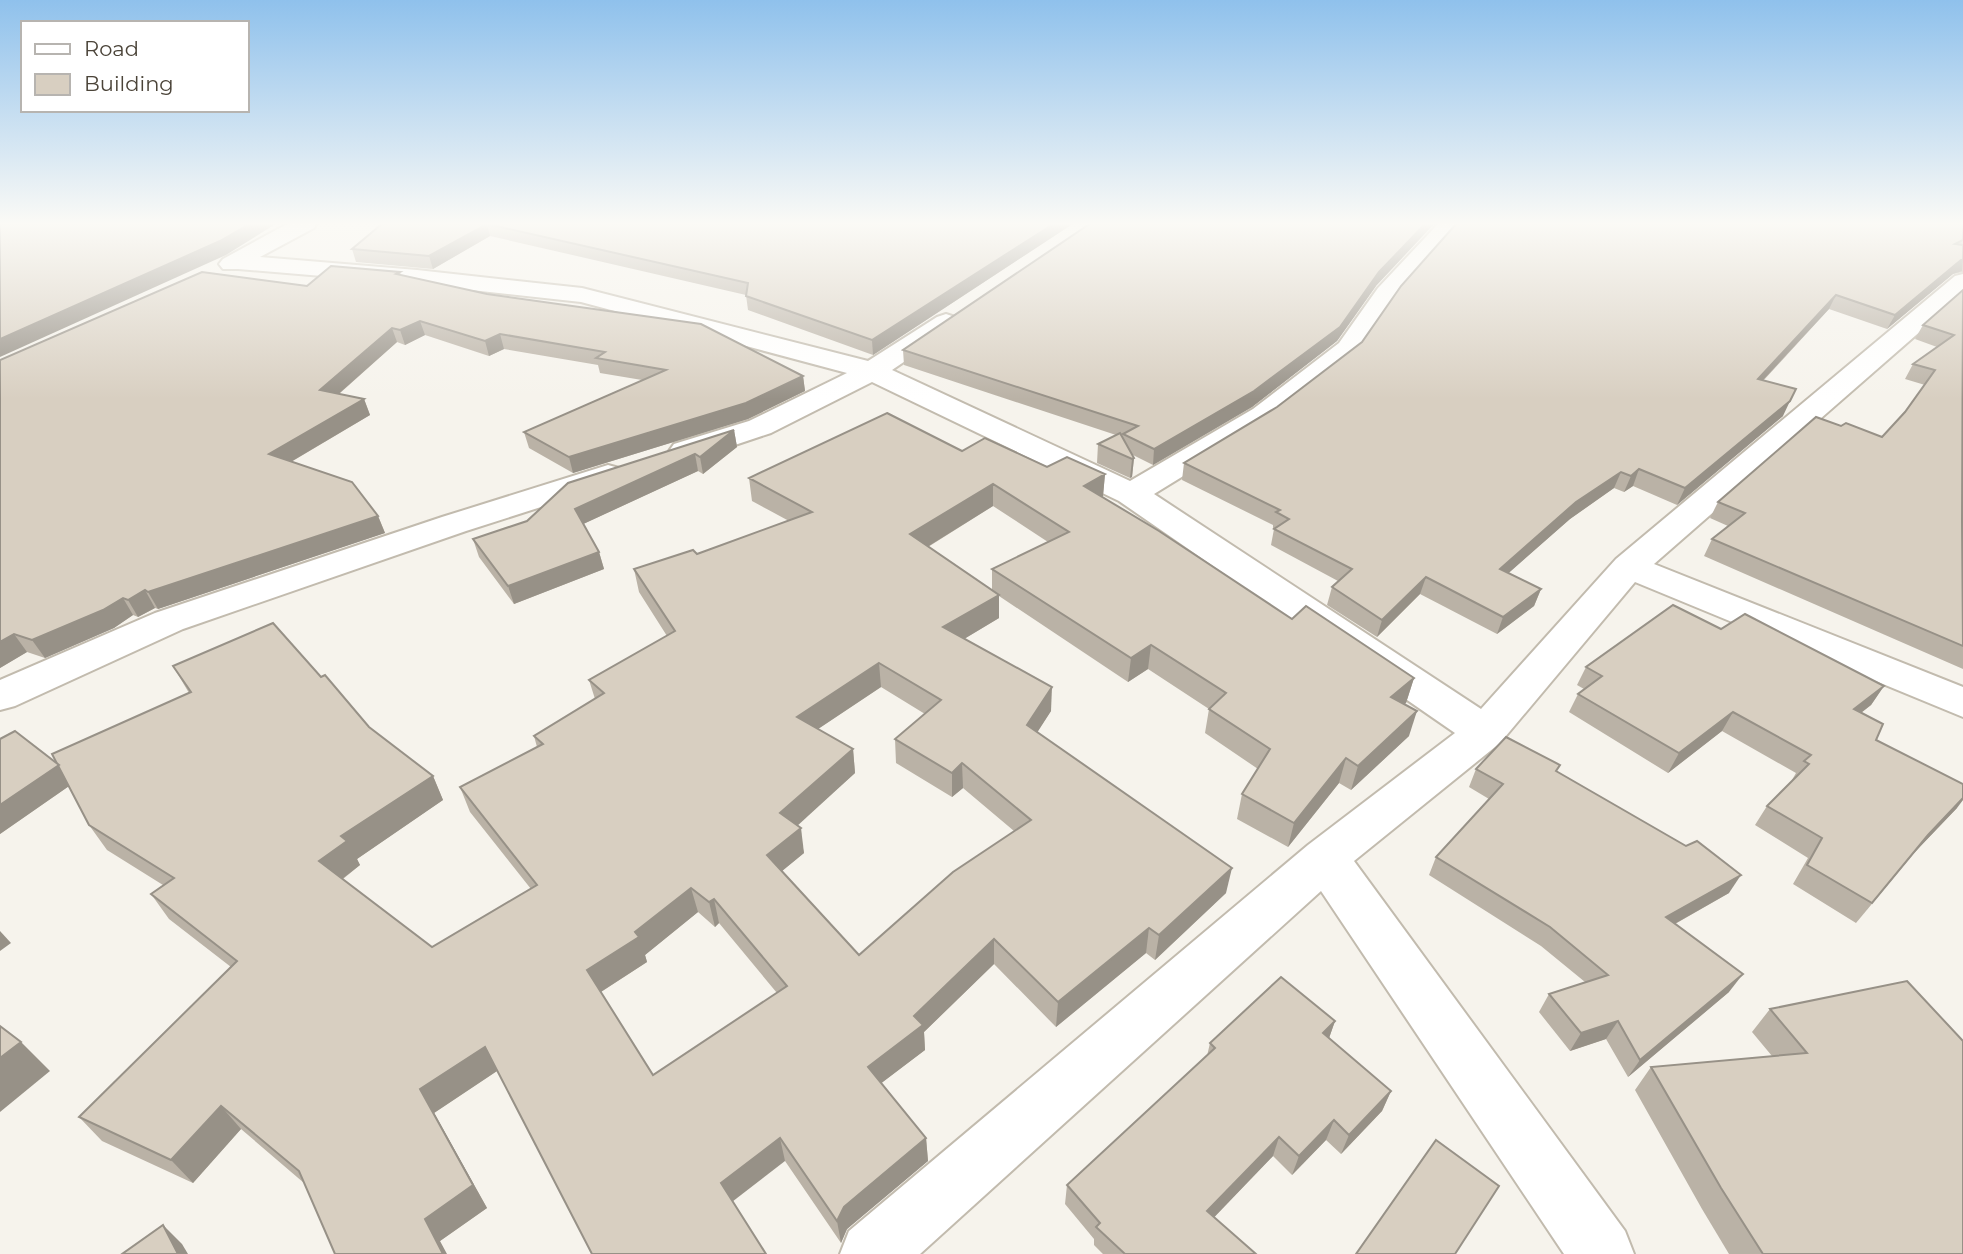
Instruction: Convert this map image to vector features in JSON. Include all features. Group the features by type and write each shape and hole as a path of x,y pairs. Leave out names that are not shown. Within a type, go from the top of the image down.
{"street":[{"path":"458,282 582,295 872,371 1131,494 1485,732"},
{"path":"1131,494 1263,415 1348,349 1397,282"},
{"path":"872,1254 1325,858 1485,732 1629,567 1962,282"},
{"path":"0,696 169,621 454,524 760,428 872,371 965,309"},
{"path":"1629,567 1963,703"},
{"path":"1325,858 1602,1254"}],"building":[{"path":"0,282 129,282 0,339"},
{"path":"180,282 273,282 307,286 312,282 430,282 487,294 701,324 803,376 746,403 569,457 524,432 666,370 596,358 605,352 500,334 485,341 420,321 400,330 392,328 320,390 364,399 269,454 352,482 378,516 148,592 145,590 128,600 123,598 103,610 32,640 14,634 0,642 0,360"},
{"path":"741,282 963,282 872,340 746,296 748,283"},
{"path":"1004,282 1372,282 1340,327 1254,391 1154,449 1123,434 1138,426 903,350"},
{"path":"1405,282 1935,282 1895,315 1836,295 1758,379 1796,389 1790,401 1685,488 1639,469 1631,476 1621,472 1576,502 1500,569 1541,589 1503,617 1426,577 1382,620 1332,587 1352,569 1274,529 1289,519 1276,512 1280,510 1184,463 1277,407 1362,342"},
{"path":"1963,290 1963,646 1712,539 1745,513 1718,502 1816,417 1841,426 1846,423 1882,437 1905,412 1935,370 1913,364 1954,335 1923,325"},
{"path":"887,413 962,451 985,438 1047,467 1067,457 1105,474 1084,486 1159,531 1292,619 1306,606 1414,678 1391,697 1417,711 1358,766 1346,758 1294,823 1242,794 1270,749 1209,709 1226,693 1151,645 1131,658 992,569 1069,532 993,484 910,534 999,595 943,627 1052,687 1027,725 1232,868 1159,935 1149,928 1058,1002 994,939 914,1016 923,1025 868,1067 926,1138 844,1207 837,1221 780,1138 721,1183 766,1254 592,1254 485,1047 420,1089 473,1185 425,1219 443,1254 335,1254 299,1171 221,1106 171,1160 79,1117 237,961 151,894 174,878 89,825 52,754 191,692 173,666 273,623 321,677 325,675 369,727 433,776 341,836 347,841 319,861 432,947 537,885 460,787 543,744 534,736 604,693 589,680 675,631 634,569 693,550 697,554 812,512 749,478","holes":["879,663 941,700 895,739 952,773 962,763 1031,820 953,872 859,955 767,855 801,828 780,813 853,749 797,717","691,888 709,902 714,899 787,986 653,1075 587,970 639,937 635,932"]},
{"path":"734,430 700,457 695,454 575,509 599,552 508,586 473,539 527,521 568,483"},
{"path":"1120,433 1134,458 1098,444"},
{"path":"1673,605 1721,629 1745,614 1884,686 1854,709 1883,724 1876,740 1963,784 1963,798 1928,835 1872,903 1807,865 1822,838 1767,806 1809,764 1804,761 1811,755 1733,712 1679,753 1578,694 1602,676 1586,667"},
{"path":"15,731 59,765 0,805 0,739"},
{"path":"1506,737 1560,765 1556,771 1686,846 1697,841 1741,875 1666,917 1743,974 1640,1060 1618,1021 1581,1033 1549,994 1608,975 1550,927 1436,857 1503,784 1476,769"},
{"path":"1281,977 1335,1021 1323,1033 1391,1091 1349,1135 1334,1120 1299,1156 1279,1137 1207,1211 1256,1254 1125,1254 1096,1227 1100,1223 1067,1185 1215,1048 1210,1043"},
{"path":"1907,981 1963,1041 1963,1254 1763,1254 1721,1188 1651,1067 1807,1053 1770,1009"},
{"path":"0,1026 21,1042 0,1058"},
{"path":"1436,1140 1499,1186 1455,1254 1356,1254"},
{"path":"163,1225 178,1254 122,1254"}]}
